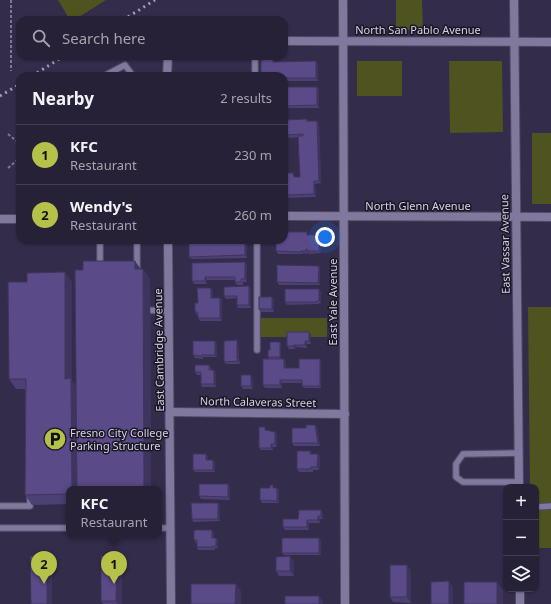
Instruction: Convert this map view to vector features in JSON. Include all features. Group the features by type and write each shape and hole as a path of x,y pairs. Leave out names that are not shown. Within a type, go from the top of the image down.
{"street":[{"name":"East Yale Avenue","path":"344,0 345,604"},
{"name":"East Vassar Avenue","path":"514,0 519,484"},
{"name":"North San Pablo Avenue","path":"288,41 551,42"},
{"path":"167,72 168,60"},
{"name":"North Glenn Avenue","path":"288,216 551,217"},
{"path":"0,219 16,219"},
{"name":"East Cambridge Avenue","path":"168,244 171,604"},
{"name":"North Calaveras Street","path":"170,412 344,414"},
{"path":"520,592 520,604"}],"lane":[{"path":"255,60 255,72"},
{"path":"112,72 125,65 130,72"},
{"path":"100,244 100,271"},
{"path":"137,244 137,279"},
{"path":"257,244 258,350"},
{"path":"137,310 169,311"},
{"path":"518,453 463,454 456,464 456,478 463,482 519,484"},
{"path":"0,506 30,506 30,491"},
{"path":"539,507 551,506"},
{"path":"0,528 66,528"},
{"path":"162,528 171,528"}],"path":[{"path":"11,0 11,71"},
{"path":"8,134 16,141"},
{"path":"8,168 16,161"}],"green space":[{"path":"58,0 106,0 80,16 68,16"},
{"path":"396,0 422,0 423,30 396,30"},
{"path":"357,61 402,61 402,96 357,96"},
{"path":"449,61 502,61 503,132 450,133"},
{"path":"532,133 551,133 551,204 532,204"},
{"path":"528,307 551,307 551,548 539,548 539,484 530,484"},
{"path":"255,318 327,318 327,337 256,337"}],"building":[{"path":"261,60 273,60 273,62 316,61 316,78 288,78 288,72 261,72"},
{"path":"288,87 317,87 317,105 288,106"},
{"path":"307,119 306,121 317,121 319,181 314,181 314,194 288,195 288,173 293,173 294,177 300,177 298,136 303,136 303,134 288,135 288,120"},
{"path":"288,232 307,232 307,235 319,235 319,251 307,251 306,249 306,251 301,252 276,251 276,244 288,244"},
{"path":"189,244 245,244 245,255 189,257"},
{"path":"83,261 135,261 135,269 143,269 144,486 77,486 75,270 83,270"},
{"path":"245,262 245,279 241,279 241,282 235,282 235,277 205,277 205,281 192,281 192,263"},
{"path":"277,265 319,266 318,283 277,282"},
{"path":"65,272 65,379 71,378 72,486 66,486 66,494 25,495 26,379 9,379 8,282 27,282 27,273"},
{"path":"249,286 249,305 237,305 237,296 224,296 224,287"},
{"path":"197,288 211,288 211,298 220,298 220,318 198,318 198,312 195,312 195,303 198,303"},
{"path":"285,289 319,289 319,300 316,302 285,302"},
{"path":"259,297 272,297 272,309 259,309"},
{"path":"287,332 309,332 309,341 305,341 305,345 287,346"},
{"path":"237,340 238,361 224,362 224,341"},
{"path":"193,341 215,341 215,355 193,355"},
{"path":"270,342 280,342 280,357 268,357"},
{"path":"263,359 284,359 284,368 299,368 299,359 320,359 320,386 302,386 302,380 280,380 280,385 263,385"},
{"path":"195,365 209,365 209,370 214,370 214,384 201,384 201,372 195,372"},
{"path":"241,375 251,375 251,386 241,386"},
{"path":"306,425 315,425 318,443 292,443 292,428 306,428"},
{"path":"259,427 265,427 265,430 275,432 275,444 271,444 271,448 259,448"},
{"path":"297,451 310,451 310,454 318,454 317,467 311,467 311,469 297,469"},
{"path":"193,454 206,454 206,460 213,460 213,470 193,470"},
{"path":"199,484 228,484 228,497 199,496"},
{"path":"270,485 273,485 273,488 277,488 277,501 260,500 260,488 270,488"},
{"path":"191,503 218,503 218,519 192,519"},
{"path":"299,510 321,510 321,516 318,516 318,520 307,520 307,527 283,527 283,519 298,519"},
{"path":"194,530 212,530 212,538 216,538 216,546 197,547 197,540 194,540"},
{"path":"282,538 319,538 319,553 282,553"},
{"path":"30,556 47,556 47,604 31,604"},
{"path":"101,556 117,556 116,601 101,601"},
{"path":"290,556 290,571 276,571 276,557"},
{"path":"390,565 407,565 407,597 390,597"},
{"path":"449,581 449,604 431,604 431,582"},
{"path":"464,582 497,582 497,604 464,604"},
{"path":"191,584 236,584 235,604 191,604"},
{"path":"285,596 319,596 319,604 285,604"}],"railway":[{"path":"129,16 155,0"},
{"path":"38,72 58,60"},
{"path":"0,96 16,86"}],"place":[{"name":"Fresno City College Parking Structure","path":"55,439"},
{"name":"Wendy's","path":"44,584"},
{"name":"KFC","path":"114,584"}]}
